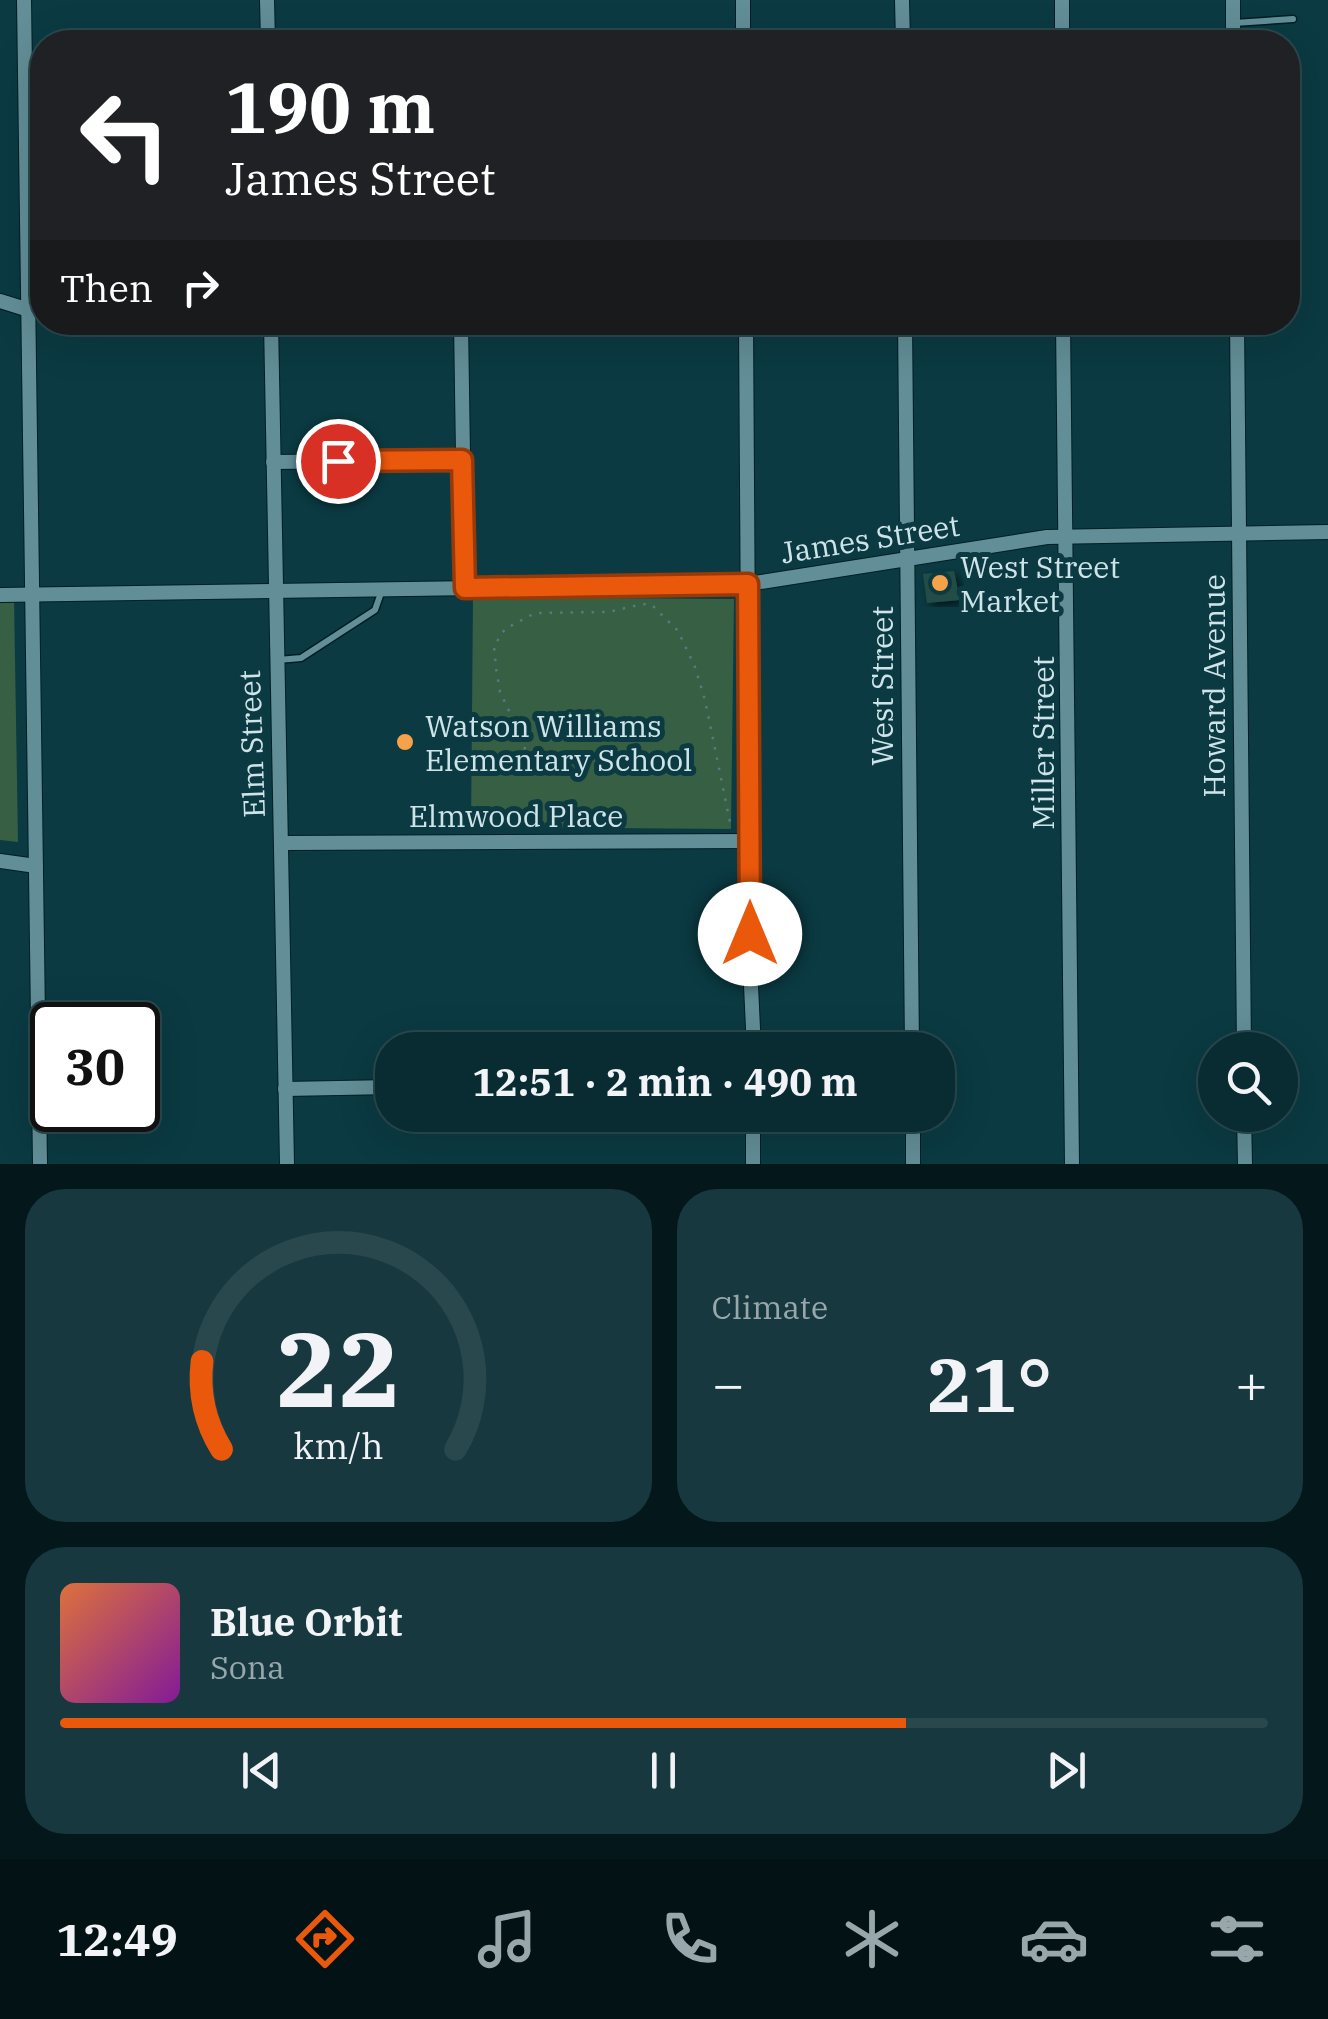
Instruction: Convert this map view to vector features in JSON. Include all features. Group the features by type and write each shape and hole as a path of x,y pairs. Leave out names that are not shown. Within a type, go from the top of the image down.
{"street":[{"path":"24,0 40,1164"},
{"path":"267,0 268,30"},
{"path":"743,0 743,30"},
{"path":"902,0 903,30"},
{"path":"1062,0 1062,30"},
{"path":"1233,0 1233,30"},
{"path":"0,301 28,310"},
{"name":"Elm Street","path":"271,335 287,1164"},
{"path":"461,335 465,588"},
{"path":"746,335 753,1032"},
{"name":"West Street","path":"905,335 912,1032"},
{"name":"Miller Street","path":"1063,335 1072,1164"},
{"name":"Howard Avenue","path":"1238,335 1244,1032"},
{"path":"273,462 462,460"},
{"name":"James Street","path":"0,594 748,584 1067,536 1328,532"},
{"name":"Elmwood Place","path":"282,843 751,841"},
{"path":"0,861 36,866"},
{"path":"285,1089 375,1087"},
{"path":"752,1164 753,1132"},
{"path":"912,1132 913,1164"},
{"path":"1244,1132 1245,1164"}],"lane":[{"path":"1233,23 1292,19"},
{"path":"276,660 301,658 375,610 382,589"}],"path":[{"path":"524,760 524,744 500,692 496,668 494,646 505,629 535,613 608,612 652,605 678,631 695,667 706,700 731,828"}],"green space":[{"path":"473,597 734,599 731,829 471,827"},
{"path":"14,598 18,842 0,840 0,599"}],"building":[{"name":"West Street Market","path":"954,571 960,600 927,603 923,574"}],"place":[{"name":"West Street Market","path":"940,583"},
{"name":"Watson Williams Elementary School","path":"405,742"}],"route":[{"path":"338,461 462,460 465,588 748,584 750,934"}]}
